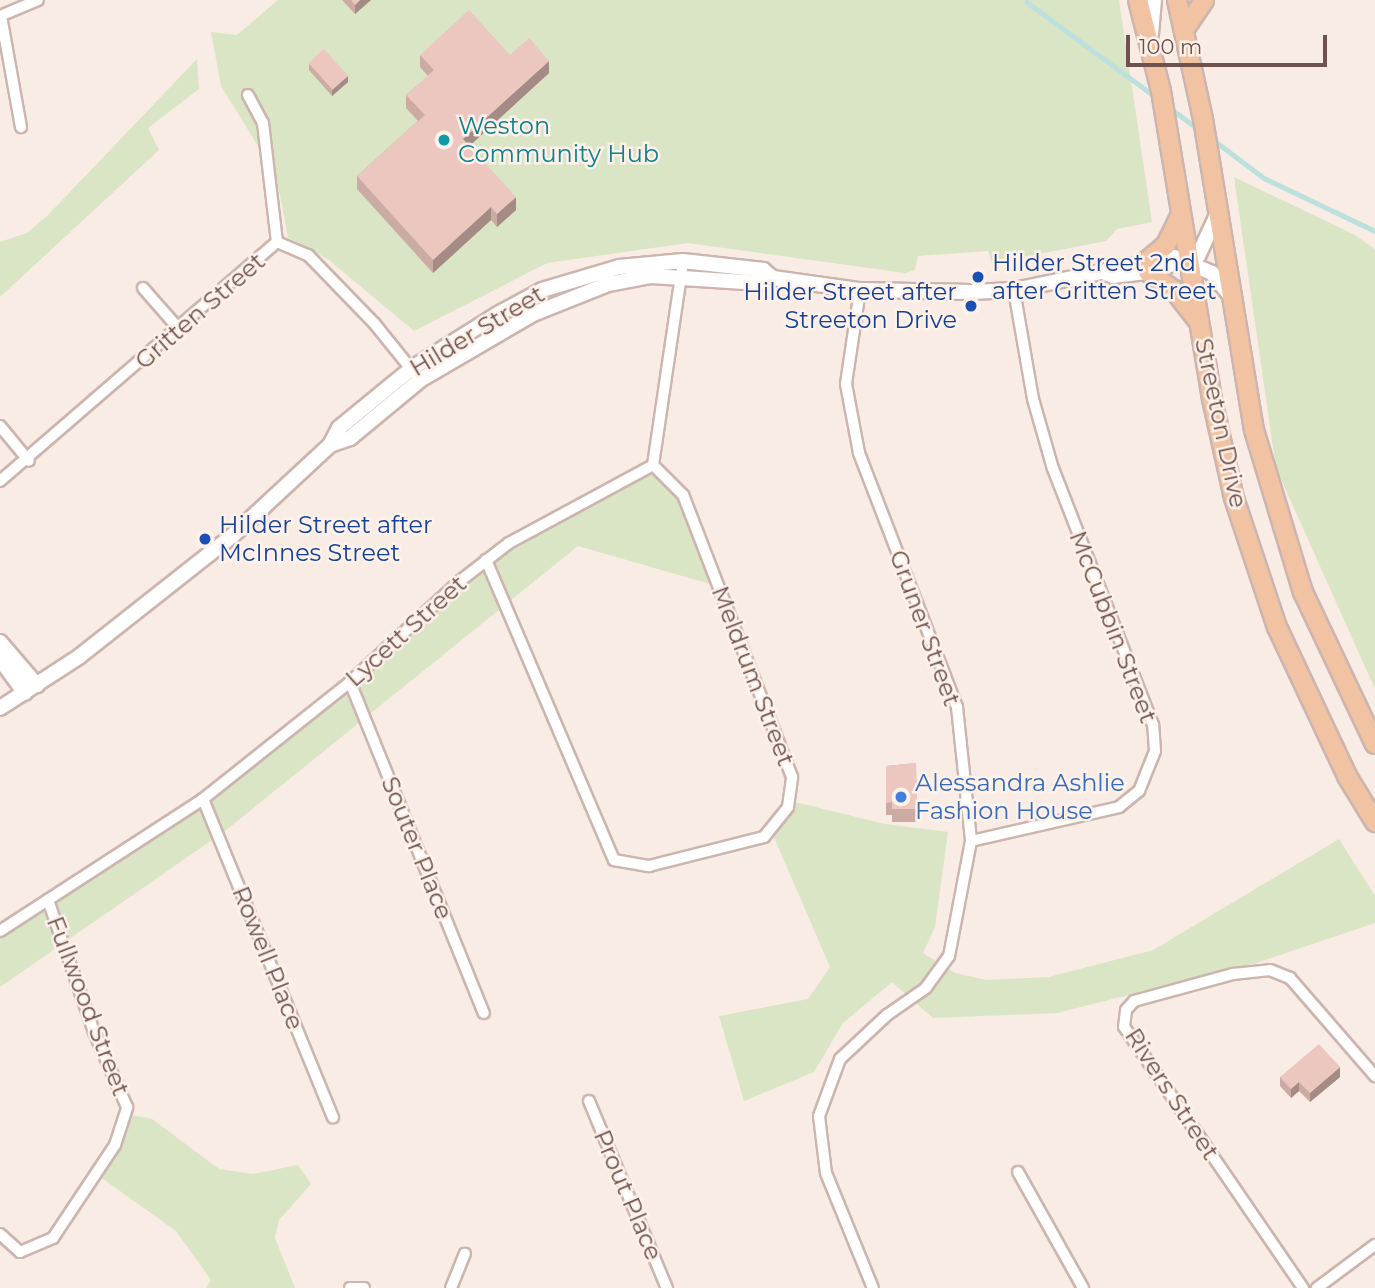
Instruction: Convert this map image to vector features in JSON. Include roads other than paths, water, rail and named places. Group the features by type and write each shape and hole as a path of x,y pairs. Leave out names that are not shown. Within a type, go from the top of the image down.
{"main road":[{"name":"Streeton Drive","path":"1138,0 1161,91 1199,321 1234,498 1277,628 1347,776 1375,822"},
{"name":"Streeton Drive","path":"1177,0 1219,207 1254,430 1303,592 1375,744"},
{"path":"1184,30 1204,0"},
{"path":"1182,213 1166,245 1147,266 1174,290 1199,321"}],"street":[{"path":"21,127 0,16 38,0"},
{"path":"1150,46 1154,0"},
{"path":"248,95 263,124 277,242"},
{"path":"1219,207 1206,246 1189,260 1212,272 1233,299"},
{"name":"Gritten Street","path":"0,481 29,461 277,242 308,255 416,374"},
{"name":"Hilder Street","path":"0,708 31,689 232,536 330,445 339,428 541,290 619,267 762,270 773,278 860,290 1014,290 1105,273 1113,276 1147,266 1189,260"},
{"path":"653,465 682,269"},
{"path":"143,288 179,329"},
{"name":"Gruner Street","path":"860,290 846,384 859,453 957,707 971,841 948,956 926,988 887,1015 840,1059 819,1116 826,1173 873,1288"},
{"name":"McCubbin Street","path":"971,841 1119,807 1139,791 1155,751 1153,725 1053,469 1033,399 1014,290"},
{"path":"0,426 29,461"},
{"name":"Lycett Street","path":"0,931 202,799 350,682 509,542 653,465"},
{"name":"Meldrum Street","path":"486,560 614,860 649,866 764,837 788,807 792,777 683,495 653,465"},
{"path":"0,642 31,689"},
{"path":"0,659 31,689"},
{"name":"Souter Place","path":"350,682 484,1013"},
{"name":"Rowell Place","path":"202,799 332,1117"},
{"name":"Fullwood Street","path":"0,1234 20,1252 53,1238 115,1144 127,1107 94,1032 48,901"},
{"name":"Rivers Street","path":"1303,1288 1124,1027 1126,1010 1134,1001 1220,977 1270,970 1290,978 1375,1076"},
{"name":"Prout Place","path":"589,1101 667,1288"},
{"path":"1018,1172 1083,1288"},
{"path":"1317,1288 1375,1245"},
{"path":"451,1288 465,1254"},
{"path":"350,1288 365,1288"}],"waterway":[{"path":"1027,2 1156,97"},
{"path":"1169,107 1198,129"},
{"path":"1211,138 1264,178 1375,231"}],"place":[{"name":"Weston Community Hub","path":"444,140"},
{"name":"Hilder Street 2nd after Gritten Street","path":"978,277"},
{"name":"Hilder Street after Streeton Drive","path":"971,306"},
{"name":"Hilder Street after McInnes Street","path":"205,539"},
{"name":"Alessandra Ashlie Fashion House","path":"901,797"}]}
